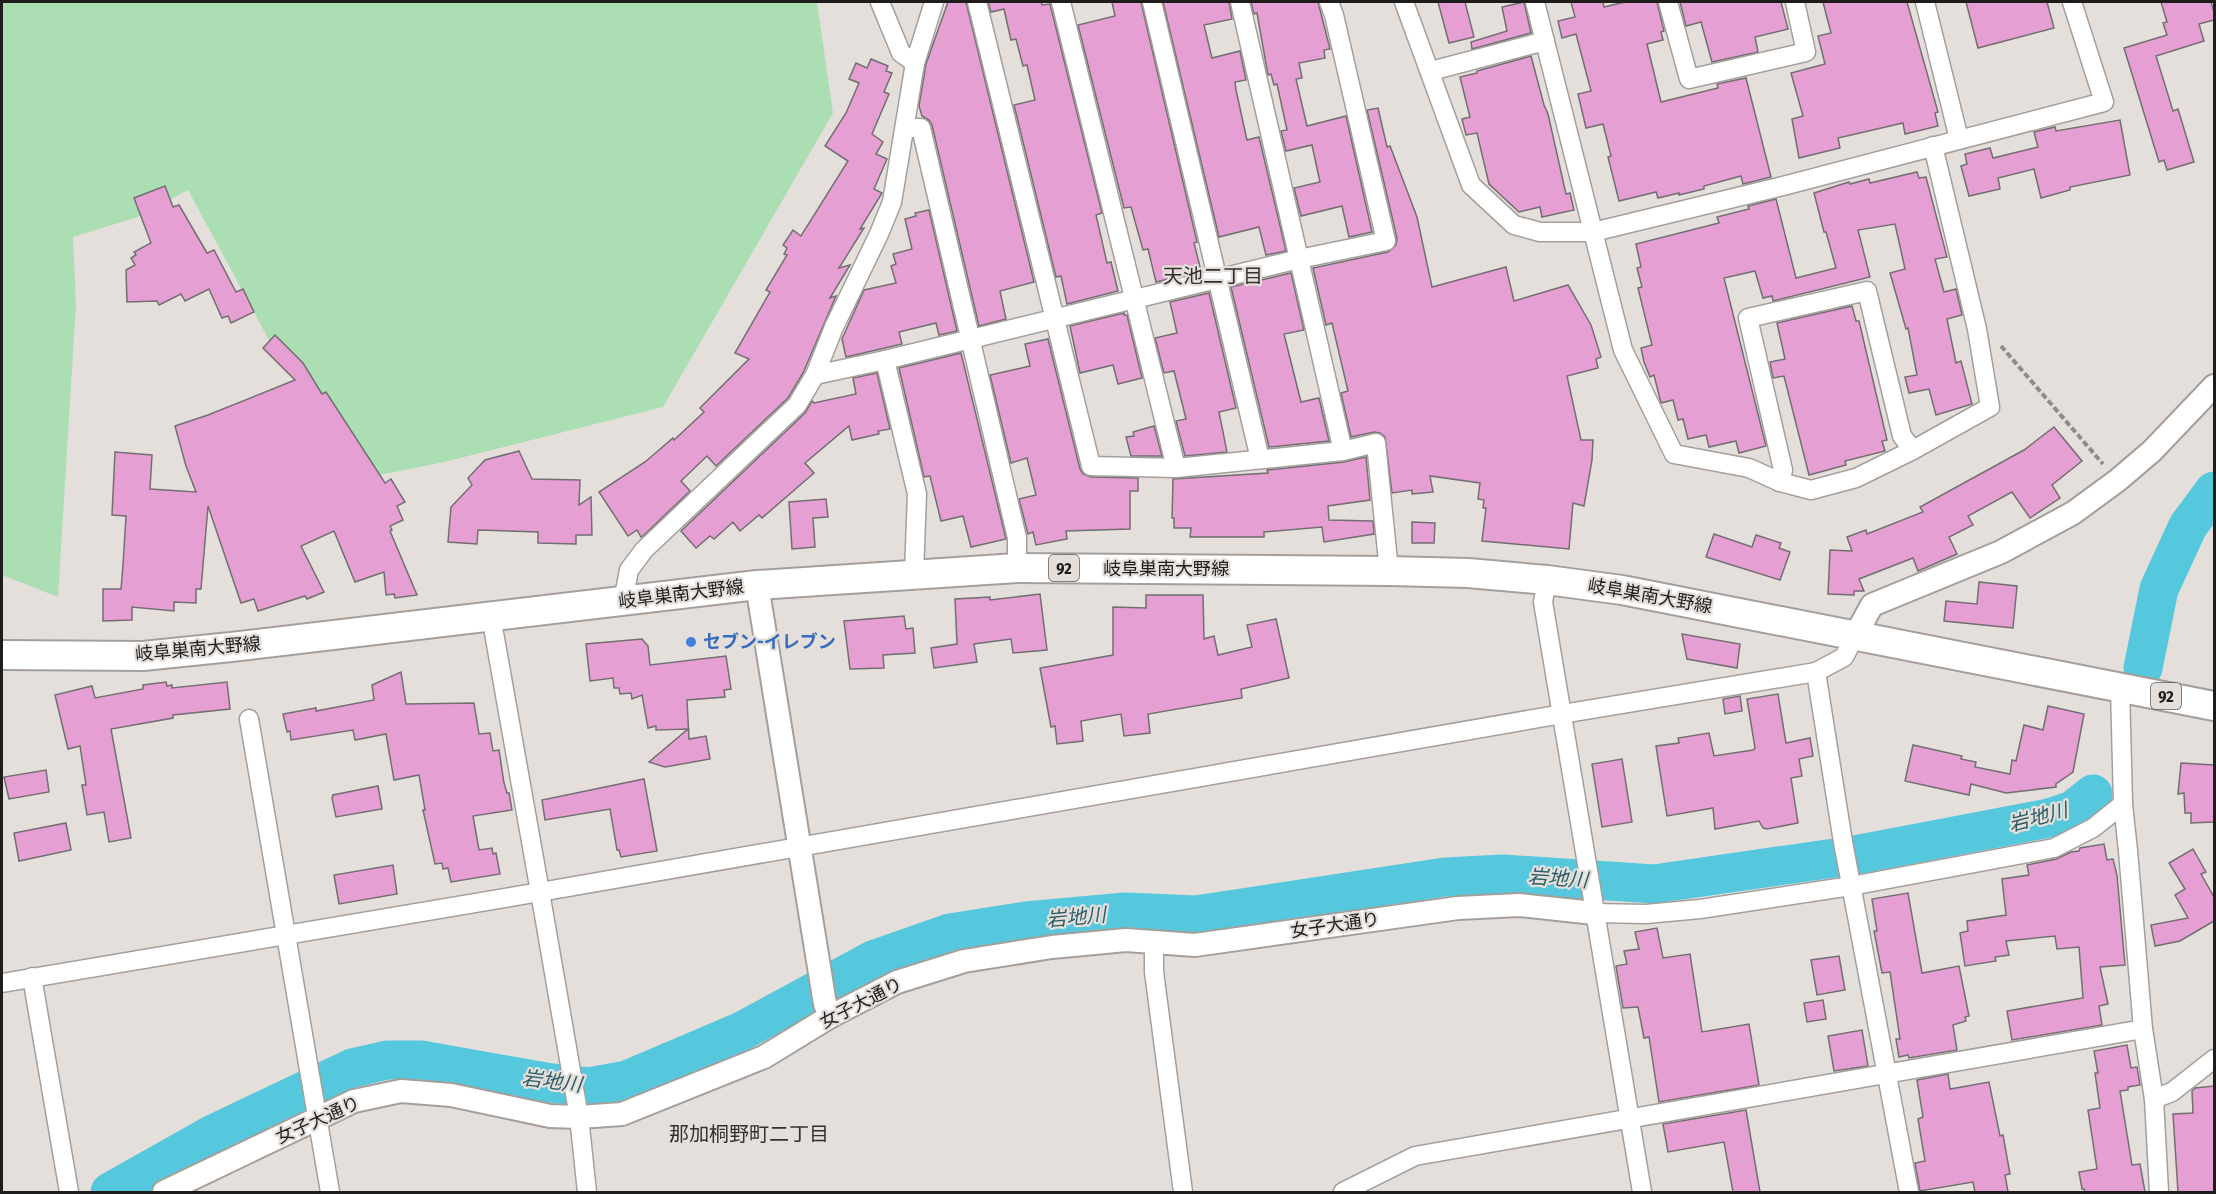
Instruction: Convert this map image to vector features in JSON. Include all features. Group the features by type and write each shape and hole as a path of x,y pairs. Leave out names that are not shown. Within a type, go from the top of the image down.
{"main road":[{"name":"岐阜巣南大野線","path":"2,655 143,656 757,585 914,573 1017,568 1389,571 1468,573 1622,590 2214,706"}],"street":[{"path":"880,2 901,52 915,63"},
{"path":"622,602 629,570 644,550 797,405 815,375 834,327 892,202 915,63 934,2"},
{"path":"977,2 1091,466 1176,468 1343,451 1376,443 1389,571"},
{"path":"1061,2 1176,468"},
{"path":"1152,2 1260,459"},
{"path":"1240,2 1343,451"},
{"path":"815,375 971,340 1299,259 1386,241 1334,15 1329,2"},
{"path":"1404,2 1471,185 1514,225 1540,232 1593,232 1779,187 2103,102 2072,2"},
{"path":"1535,2 1623,350 1674,454 1749,468 1780,482 1811,490 1856,478 1913,450 1990,407 1977,329 1933,146"},
{"path":"1668,2 1689,80 1806,52 1795,2"},
{"path":"1925,2 1959,139"},
{"path":"1431,71 1545,41"},
{"path":"905,128 921,128 1017,538 1017,568"},
{"path":"1780,482 1783,470 1748,318 1868,291 1902,436 1913,450"},
{"path":"885,360 917,494 914,573"},
{"path":"2,983 1816,672 1844,657 1872,604 2001,552 2073,513 2118,480 2152,451 2214,386"},
{"path":"1547,580 1543,602 1642,1192"},
{"path":"757,585 798,847 828,1010"},
{"path":"491,616 572,1074 587,1192"},
{"path":"1816,672 1843,842 1909,1192"},
{"path":"2120,687 2122,804 2143,1029 2154,1099 2159,1192"},
{"path":"249,718 330,1192"},
{"path":"1593,908 1646,914 1700,909 1851,881 2054,848 2093,828 2122,804"},
{"name":"女子大通り","path":"164,1192 316,1112 401,1091 451,1095 550,1116 578,1111 622,1114 764,1056 828,1010 897,982 964,961 1052,946 1126,940 1154,940 1195,945 1458,908 1519,905 1593,908"},
{"path":"1154,940 1154,972 1183,1192"},
{"path":"32,977 69,1192"},
{"path":"1343,1192 1415,1156 2143,1029"},
{"path":"2154,1099 2172,1092 2214,1059"}],"path":[{"path":"2001,346 2118,480"}],"green space":[{"path":"2,2 817,2 833,113 663,407 444,462 375,476 276,353 188,190 138,217 73,237 76,305 58,597 2,575"}],"building":[{"path":"948,2 966,2 1034,282 1000,291 1006,319 979,326 932,125 922,116 919,106 926,64"},
{"path":"988,2 1050,4 1102,213 1096,215 1107,263 1111,262 1118,291 1067,304 1061,276 1056,277 1014,105 1035,100 1027,65 1023,66 1016,39 1011,40 1004,9 991,12"},
{"path":"1112,2 1141,2 1197,242 1194,243 1201,271 1156,282 1148,249 1143,250 1131,207 1124,208 1078,25 1115,16"},
{"path":"1163,2 1229,2 1232,19 1204,25 1212,58 1240,51 1246,80 1235,82 1247,140 1259,137 1286,251 1266,255 1259,227 1219,237"},
{"path":"1251,2 1318,2 1330,49 1324,50 1325,58 1299,63 1302,78 1296,79 1307,126 1346,116 1372,232 1349,237 1342,206 1301,216 1294,188 1320,182 1312,145 1286,151 1281,131 1287,130 1277,84 1274,85 1271,74 1268,75 1257,13 1254,14"},
{"path":"1438,2 1465,2 1474,37 1449,43"},
{"path":"1524,2 1531,33 1472,49 1471,42 1507,31 1502,7"},
{"path":"1571,2 1603,2 1604,7 1625,2 1657,2 1664,31 1661,32 1663,40 1647,44 1661,102 1718,88 1717,84 1746,78 1771,177 1743,184 1741,176 1679,195 1679,193 1658,198 1656,192 1619,201 1608,157 1611,156 1603,124 1586,128 1578,94 1591,91 1576,34 1562,38 1558,21 1575,17"},
{"path":"1680,2 1781,2 1788,29 1755,37 1758,52 1712,62 1701,22 1686,26"},
{"path":"1823,2 1907,2 1938,112 1935,113 1938,126 1905,134 1903,123 1838,138 1840,148 1799,158 1792,119 1803,116 1791,73 1825,64 1818,36 1831,33"},
{"path":"1966,2 2047,2 2054,28 1978,48"},
{"path":"2161,2 2211,2 2214,12 2214,20 2199,24 2204,41 2156,56 2173,111 2178,109 2194,162 2167,170 2164,160 2159,162 2124,48 2167,35 2163,23 2167,22"},
{"path":"1531,56 1548,114 1566,194 1570,193 1574,210 1542,217 1540,207 1519,212 1489,184 1477,133 1466,135 1462,119 1470,117 1460,77"},
{"path":"871,59 888,66 886,71 892,73 884,92 889,94 872,134 883,142 876,154 887,159 874,189 882,193 839,268 850,265 830,298 836,296 803,373 788,398 716,466 707,456 681,481 690,491 644,535 641,537 637,530 628,536 599,492 645,462 673,438 674,440 704,412 700,408 749,359 735,353 770,292 766,290 787,255 784,254 787,248 783,245 793,230 801,236 848,161 825,146 846,113 859,83 849,79 856,63 867,68"},
{"path":"1378,108 1387,147 1390,146 1417,217 1432,287 1506,267 1514,301 1568,285 1591,325 1601,357 1596,359 1598,368 1567,376 1581,440 1593,440 1584,506 1573,503 1569,549 1482,541 1486,508 1483,508 1484,500 1478,499 1480,483 1430,476 1433,492 1412,494 1412,490 1392,493 1385,437 1374,432 1351,437 1341,393 1348,391 1332,323 1326,325 1313,268 1388,252 1396,245 1397,238 1367,110"},
{"path":"2120,120 2130,175 2070,187 2070,190 2041,198 2034,169 1998,178 2000,189 1969,196 1961,166 1967,164 1965,154 1990,148 1993,158 2038,147 2034,132 2055,127 2056,131"},
{"path":"1917,172 1919,178 1926,177 1947,257 1935,259 1944,292 1956,289 1962,315 1947,319 1956,363 1961,361 1972,404 1936,415 1929,389 1909,393 1905,377 1917,375 1908,328 1906,329 1890,273 1905,269 1895,224 1858,230 1870,277 1773,301 1772,296 1763,298 1755,271 1724,278 1766,446 1739,453 1736,441 1709,447 1706,435 1688,439 1683,419 1678,420 1673,400 1661,403 1654,375 1650,377 1644,362 1641,348 1652,345 1638,288 1642,287 1637,268 1641,267 1636,244 1719,223 1717,217 1776,199 1796,278 1836,268 1814,193 1849,182 1850,184 1869,179 1870,183"},
{"path":"165,186 173,207 179,205 207,253 214,250 236,292 243,289 254,312 231,323 228,316 222,318 209,289 185,301 181,294 159,305 157,301 127,302 126,270 135,265 131,258 136,255 134,252 151,243 134,198"},
{"path":"929,210 957,331 939,335 936,323 899,332 902,344 846,357 842,339 864,290 896,283 891,266 896,264 893,254 912,249 905,219 916,216 915,213"},
{"path":"1291,273 1304,330 1284,334 1301,402 1319,398 1329,441 1269,447 1231,287"},
{"path":"1209,293 1236,408 1219,412 1227,452 1185,456 1176,421 1186,419 1174,371 1164,373 1155,338 1177,333 1170,302"},
{"path":"1852,306 1856,321 1859,321 1887,440 1882,441 1885,451 1845,461 1846,465 1809,475 1784,376 1773,378 1770,362 1785,359 1777,323"},
{"path":"1124,313 1127,315 1142,378 1118,384 1113,365 1080,373 1070,326"},
{"path":"275,335 303,363 322,394 326,392 385,483 391,479 405,502 397,506 403,520 390,526 392,530 390,531 417,595 395,598 394,594 386,595 384,572 355,582 334,531 301,546 324,592 307,599 305,596 258,611 254,599 241,603 208,506 201,589 196,589 196,603 174,602 174,611 132,607 132,620 103,621 103,589 121,589 123,565 126,516 112,515 115,452 152,455 150,489 196,492 175,426 295,380 263,348"},
{"path":"1048,339 1083,474 1091,477 1138,478 1138,491 1130,491 1130,529 1066,531 1067,539 1036,545 1033,532 1028,534 1019,499 1036,495 1027,458 1011,463 990,375 1030,366 1025,344"},
{"path":"961,353 1006,539 971,547 963,516 941,521 930,476 924,477 899,368"},
{"path":"877,373 890,429 852,440 849,426 805,463 814,473 762,518 759,515 740,531 733,522 714,539 710,536 696,548 681,531 805,413 812,401 814,403 856,394 853,378"},
{"path":"1154,426 1162,456 1131,456 1126,437 1134,436 1133,432"},
{"path":"2054,427 2082,461 2052,485 2060,498 2030,518 2012,492 1968,516 1973,525 1949,537 1957,554 1918,571 1913,558 1859,579 1864,591 1854,591 1854,595 1828,594 1830,550 1852,551 1847,537 1866,530 1867,534 1923,512 1920,507 2024,450"},
{"path":"519,451 532,479 580,480 579,505 591,497 592,535 576,535 576,544 538,543 538,532 478,530 477,544 448,542 451,507 472,485 468,478 485,460"},
{"path":"1366,457 1370,500 1328,506 1329,520 1373,521 1374,534 1324,542 1322,527 1264,532 1264,537 1190,537 1191,528 1174,528 1173,479 1268,473 1267,470 1344,462"},
{"path":"826,499 828,517 813,518 815,547 792,549 789,502"},
{"path":"1412,522 1435,523 1434,543 1412,543"},
{"path":"1714,534 1752,547 1756,535 1781,543 1779,548 1790,552 1780,580 1706,557"},
{"path":"1979,582 2017,586 2013,628 1944,621 1946,601 1977,604"},
{"path":"1040,594 1047,650 1013,653 1011,639 974,644 977,662 934,668 931,648 957,644 955,599 990,597 990,600"},
{"path":"1146,595 1203,595 1204,639 1214,636 1218,655 1252,647 1247,625 1276,619 1289,678 1241,689 1242,698 1148,714 1150,733 1124,736 1121,714 1081,721 1083,741 1057,744 1055,726 1051,727 1040,668 1113,655 1113,607 1146,608"},
{"path":"904,616 906,629 913,628 915,653 883,655 884,668 850,669 844,621"},
{"path":"1682,634 1740,644 1737,668 1687,659"},
{"path":"642,639 648,646 650,665 726,656 731,689 724,690 725,697 687,700 689,739 706,736 710,759 665,767 649,762 688,729 656,730 656,726 648,728 642,695 632,699 631,693 620,694 619,688 614,688 613,678 590,681 586,644"},
{"path":"401,672 406,704 474,703 479,734 490,733 493,751 499,750 504,783 509,793 512,810 473,816 479,850 492,848 493,854 496,853 500,874 451,882 448,868 443,869 442,863 435,864 423,810 425,810 419,775 394,780 386,734 355,740 353,730 291,740 290,731 287,732 283,714 316,708 316,711 374,700 372,685"},
{"path":"166,682 167,686 172,685 172,688 227,682 230,709 173,715 173,718 111,729 131,838 109,842 104,812 87,815 82,785 86,785 80,746 68,749 55,695 92,686 95,698 143,689 143,685"},
{"path":"1778,694 1786,743 1810,738 1813,756 1799,759 1802,776 1791,778 1798,823 1767,829 1763,828 1759,821 1715,829 1713,808 1667,816 1656,746 1679,743 1678,738 1709,733 1714,756 1753,750 1755,748 1747,699"},
{"path":"1740,696 1742,711 1725,714 1723,699"},
{"path":"2048,706 2084,714 2073,772 2056,784 2056,787 2006,793 1971,784 1969,795 1905,781 1913,745 1962,756 1961,759 1976,762 1975,767 2010,774 2012,760 2016,761 2024,725 2043,730"},
{"path":"1622,759 1632,822 1602,827 1592,764"},
{"path":"2181,763 2214,765 2214,822 2191,823 2191,813 2185,813 2184,793 2178,794"},
{"path":"46,770 49,792 9,799 4,777"},
{"path":"644,779 657,851 621,857 617,850 610,809 545,820 542,800"},
{"path":"378,786 382,809 336,817 333,795"},
{"path":"66,823 71,850 19,861 14,833"},
{"path":"2104,844 2107,860 2113,859 2117,875 2125,965 2100,967 2108,1004 2099,1006 2102,1025 2012,1040 2007,1011 2083,998 2079,947 2057,949 2055,936 2006,941 2009,955 1995,957 1996,961 1965,966 1960,933 1968,931 1967,921 2006,915 2002,879 2029,875 2027,865 2056,859 2079,851 2080,848"},
{"path":"2193,849 2206,872 2201,874 2214,897 2214,921 2180,941 2155,946 2151,925 2188,918 2175,895 2185,889 2169,863"},
{"path":"393,865 397,894 339,904 334,875"},
{"path":"1908,893 1922,973 1959,966 1969,1016 1965,1017 1966,1021 1953,1025 1957,1050 1909,1058 1908,1055 1899,1057 1896,1039 1900,1039 1890,972 1882,973 1874,931 1877,931 1872,899"},
{"path":"1657,928 1663,958 1690,954 1702,1032 1749,1024 1759,1085 1659,1102 1649,1037 1644,1038 1638,1007 1623,1008 1616,966 1627,964 1624,951 1639,949 1635,932"},
{"path":"1839,956 1845,990 1817,995 1811,960"},
{"path":"1823,1000 1826,1019 1807,1022 1804,1003"},
{"path":"1862,1030 1868,1066 1834,1071 1828,1036"},
{"path":"2127,1045 2131,1068 2137,1067 2140,1085 2120,1091 2132,1165 2140,1164 2145,1192 2085,1192 2082,1189 2079,1172 2097,1169 2088,1110 2100,1108 2094,1051"},
{"path":"1948,1074 1950,1089 1989,1082 2000,1136 2003,1135 2010,1174 2005,1175 2008,1192 1975,1192 1973,1182 1920,1191 1915,1163 1925,1161 1918,1119 1923,1117 1917,1080"},
{"path":"2214,1086 2214,1192 2178,1192 2173,1114 2193,1113 2192,1091 2195,1088"},
{"path":"1746,1110 1760,1192 1733,1192 1724,1142 1668,1152 1663,1124"}],"waterway":[{"name":"岩地川","path":"2143,668 2159,589 2188,526 2214,491"},
{"name":"岩地川","path":"110,1192 213,1134 352,1068 387,1060 421,1060 551,1083 589,1087 627,1080 742,1031 873,960 950,933 1026,921 1125,912 1196,915 1445,877 1503,874 1654,884 1855,855 2049,818 2073,810 2093,794"}],"place":[{"name":"セブン-イレブン","path":"691,642"}],"district":[{"name":"天池二丁目","path":"1213,276"},
{"name":"那加桐野町二丁目","path":"749,1134"}]}
